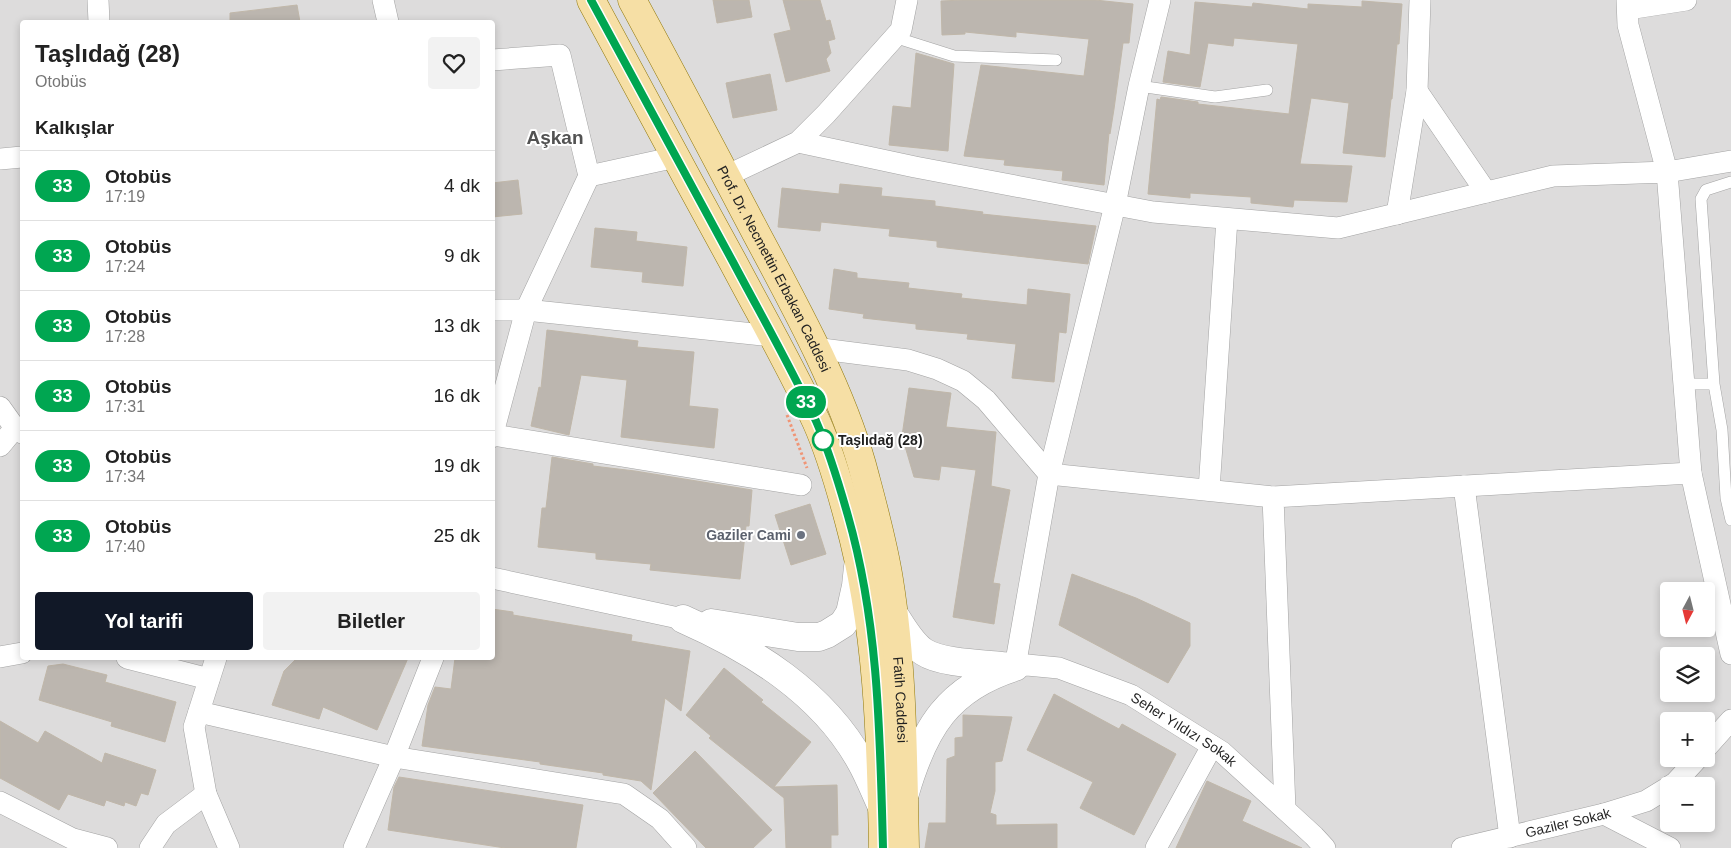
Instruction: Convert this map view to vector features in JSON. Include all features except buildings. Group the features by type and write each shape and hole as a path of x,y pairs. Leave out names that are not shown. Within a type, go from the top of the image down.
{"main road":[{"path":"591,0 772,336 816,422 830,457 849,519 871,553"},
{"name":"Prof. Dr. Necmettin Erbakan Caddesi","path":"632,0 781,281 849,424 861,463 871,553"},
{"name":"Fatih Caddesi","path":"871,553 893,613 901,706 893,803 883,848"},
{"name":"Fatih Caddesi","path":"871,553 867,606 893,803 905,848"}],"street":[{"path":"98,0 99,20"},
{"path":"383,0 388,20"},
{"path":"726,176 798,142 826,114 901,30 907,0"},
{"path":"1015,667 1049,474 1115,205 1139,86 1160,0"},
{"path":"1396,214 1417,90 1420,0"},
{"path":"1686,0 1628,5 1628,25 1667,172 1690,473 1731,654"},
{"path":"495,60 560,55 589,176 526,310 495,428"},
{"path":"1417,90 1486,192"},
{"path":"798,142 915,167 1153,212 1338,228 1553,176 1667,172 1731,161"},
{"path":"0,160 20,157"},
{"path":"589,176 676,157"},
{"path":"1209,490 1227,219"},
{"path":"495,310 526,310 772,336"},
{"path":"814,348 908,360 937,369 963,381 986,400 1049,474 1273,497 1690,473"},
{"path":"0,407 19,430 0,446"},
{"path":"495,436 801,485"},
{"path":"1464,486 1522,839"},
{"path":"1273,497 1285,809"},
{"path":"495,579 683,619 798,637 819,637 844,624 850,613 856,586 871,553"},
{"path":"893,613 917,646 930,655 948,660 1015,667"},
{"path":"683,619 723,637 773,667 799,688 846,739 893,803 911,772 931,728 945,708 963,692 984,679 1015,667"},
{"path":"0,657 20,653"},
{"path":"135,660 209,680"},
{"path":"215,660 194,727 206,794 229,848"},
{"path":"354,848 394,757 432,660"},
{"name":"Seher Yıldızı Sokak","path":"1015,667 1027,665 1059,668 1131,695 1222,752 1325,848"},
{"path":"199,712 394,757 624,794 660,818 686,848"},
{"path":"1715,738 1731,720"},
{"path":"1156,848 1212,746"},
{"name":"Gaziler Sokak","path":"1680,777 1690,767"},
{"name":"Gaziler Sokak","path":"1462,848 1522,839 1646,801 1660,792"},
{"path":"150,848 166,824 206,794"},
{"path":"0,802 73,839 108,848"},
{"path":"1604,814 1670,848"}],"lane":[{"path":"894,38 954,56 1056,60"},
{"path":"1139,86 1215,97 1267,90"},
{"path":"1731,182 1706,190 1702,199 1714,384 1722,430 1726,498 1731,520"},
{"path":"1684,384 1714,384"}],"shaded area":[{"path":"0,0 1731,0 1731,848 0,848"}],"bus line":[{"name":"33","path":"591,0 780,350 816,422 830,457 858,556 877,679 883,848"}],"place":[{"name":"Taşlıdağ (28)","path":"823,440"},
{"name":"Gaziler Cami","path":"801,535"}],"district":[{"name":"Aşkan","path":"555,137"}]}
